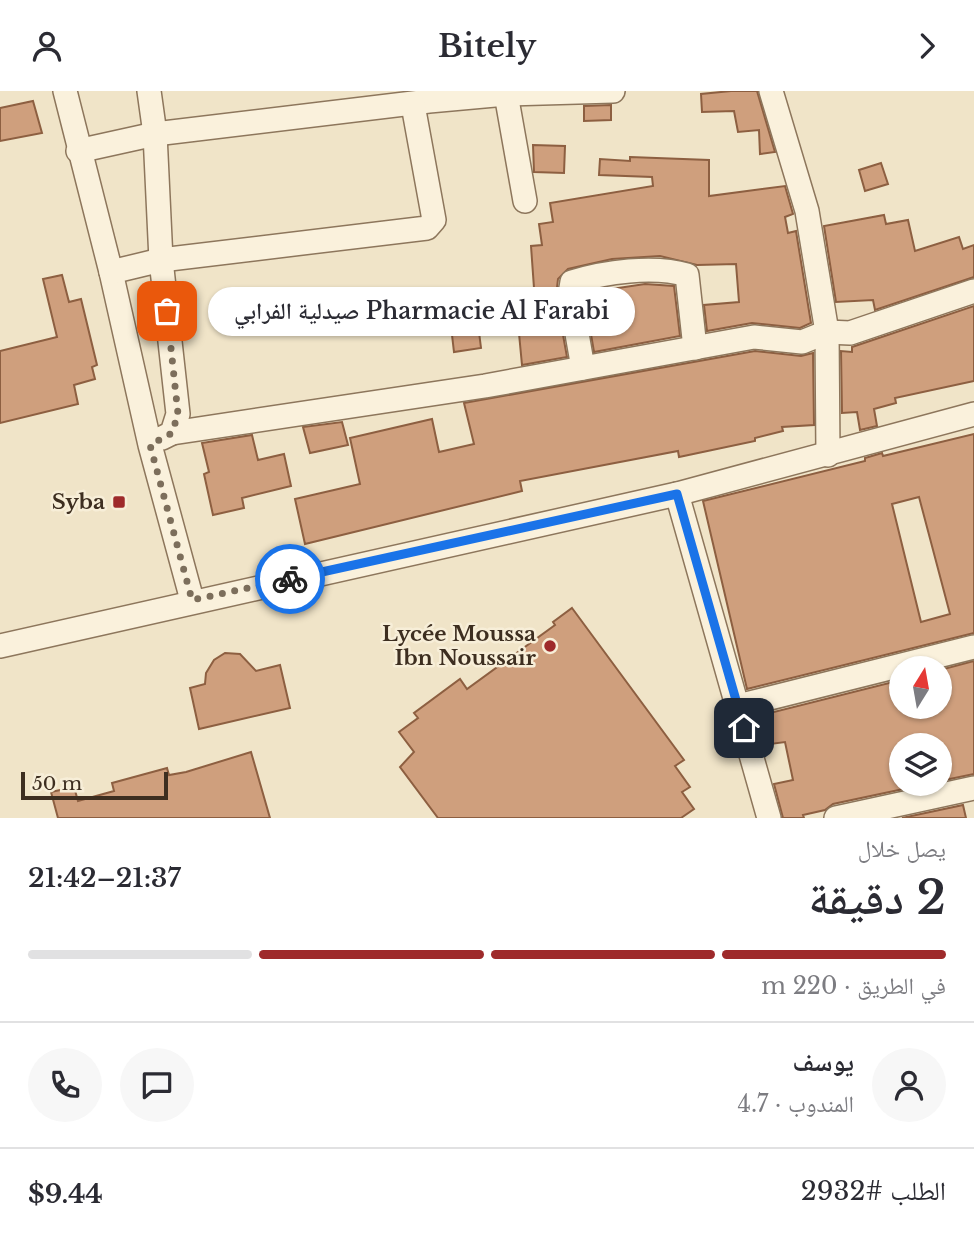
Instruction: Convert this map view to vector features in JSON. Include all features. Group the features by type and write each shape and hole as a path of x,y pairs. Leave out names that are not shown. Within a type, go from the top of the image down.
{"street":[{"path":"65,91 78,151 111,272 150,445 192,600"},
{"path":"149,91 155,134 161,260 178,414 172,433"},
{"path":"78,151 155,134 423,99 506,93 613,91"},
{"path":"771,91 807,211 828,332 828,455"},
{"path":"506,93 525,201"},
{"path":"111,272 161,260 427,228 433,220 423,99"},
{"path":"583,368 570,294 572,282 581,279 625,272 687,275 695,348"},
{"path":"150,445 172,433 583,368 754,337 802,342 828,332 850,333 974,291"},
{"path":"0,646 192,600 677,494 974,414"},
{"path":"677,494 769,818"},
{"path":"738,706 974,647"},
{"path":"836,818 974,788"}],"building":[{"path":"757,91 775,152 760,154 759,130 738,132 734,111 702,112 701,94"},
{"path":"33,101 42,133 0,141 0,108"},
{"path":"611,105 611,120 584,121 584,106"},
{"path":"533,145 565,146 564,173 534,172"},
{"path":"630,157 709,160 709,196 785,186 793,214 785,217 788,233 796,231 811,323 800,328 752,323 707,331 704,305 739,302 736,264 697,265 660,256 612,259 568,269 558,279 556,296 567,357 522,365 515,291 534,288 531,246 542,245 539,224 553,222 550,203 653,186 652,177 599,175 600,159 630,161"},
{"path":"881,163 888,184 865,191 859,170"},
{"path":"884,215 886,224 908,220 915,251 959,237 963,249 974,245 974,277 875,310 873,300 836,302 824,226"},
{"path":"62,275 69,302 81,299 97,365 92,367 95,379 74,385 78,404 0,423 0,351 57,337 43,279"},
{"path":"645,284 674,286 680,336 594,352 584,293"},
{"path":"974,306 974,381 895,398 896,403 874,409 877,426 860,430 857,412 842,413 841,351 852,352 852,347"},
{"path":"479,332 481,348 454,352 452,335"},
{"path":"755,351 801,356 813,353 814,425 782,427 783,431 755,438 755,441 679,457 678,451 520,481 522,491 305,544 295,499 360,484 350,438 432,419 439,452 474,444 464,403"},
{"path":"342,422 348,445 310,453 303,427"},
{"path":"974,434 974,633 747,689 703,501 865,461 865,458 882,453 883,456","holes":["919,497 950,614 921,622 892,504"]},
{"path":"252,435 258,460 284,454 291,486 242,498 244,508 213,515 204,474 209,472 202,443"},
{"path":"572,608 684,760 675,766 690,787 682,792 694,809 681,818 438,818 400,767 414,752 399,732 418,718 414,713 460,679 467,689 555,625 553,622"},
{"path":"225,653 240,654 256,671 280,665 290,708 199,729 190,688 205,684 206,673 214,660"},
{"path":"974,661 974,774 952,779 952,733 889,733 889,792 833,804 825,810 803,815 804,818 783,818 774,784 793,780 785,742 763,745 758,716 889,683 889,719 952,719 952,667"},
{"path":"251,752 270,818 58,818 51,792 74,787 78,801 114,791 112,783 167,768 169,775 186,772"},
{"path":"963,805 966,818 902,818"}],"way so far":[{"path":"167,311 178,414 172,433 150,445 192,600 290,579"}],"place":[{"name":"Pharmacie Al Farabi صيدلية الفرابي","path":"167,311"},
{"name":"Syba","path":"119,502"},
{"name":"Lycée Moussa Ibn Noussair","path":"550,646"}],"route":[{"path":"290,579 677,494 744,728"}]}
